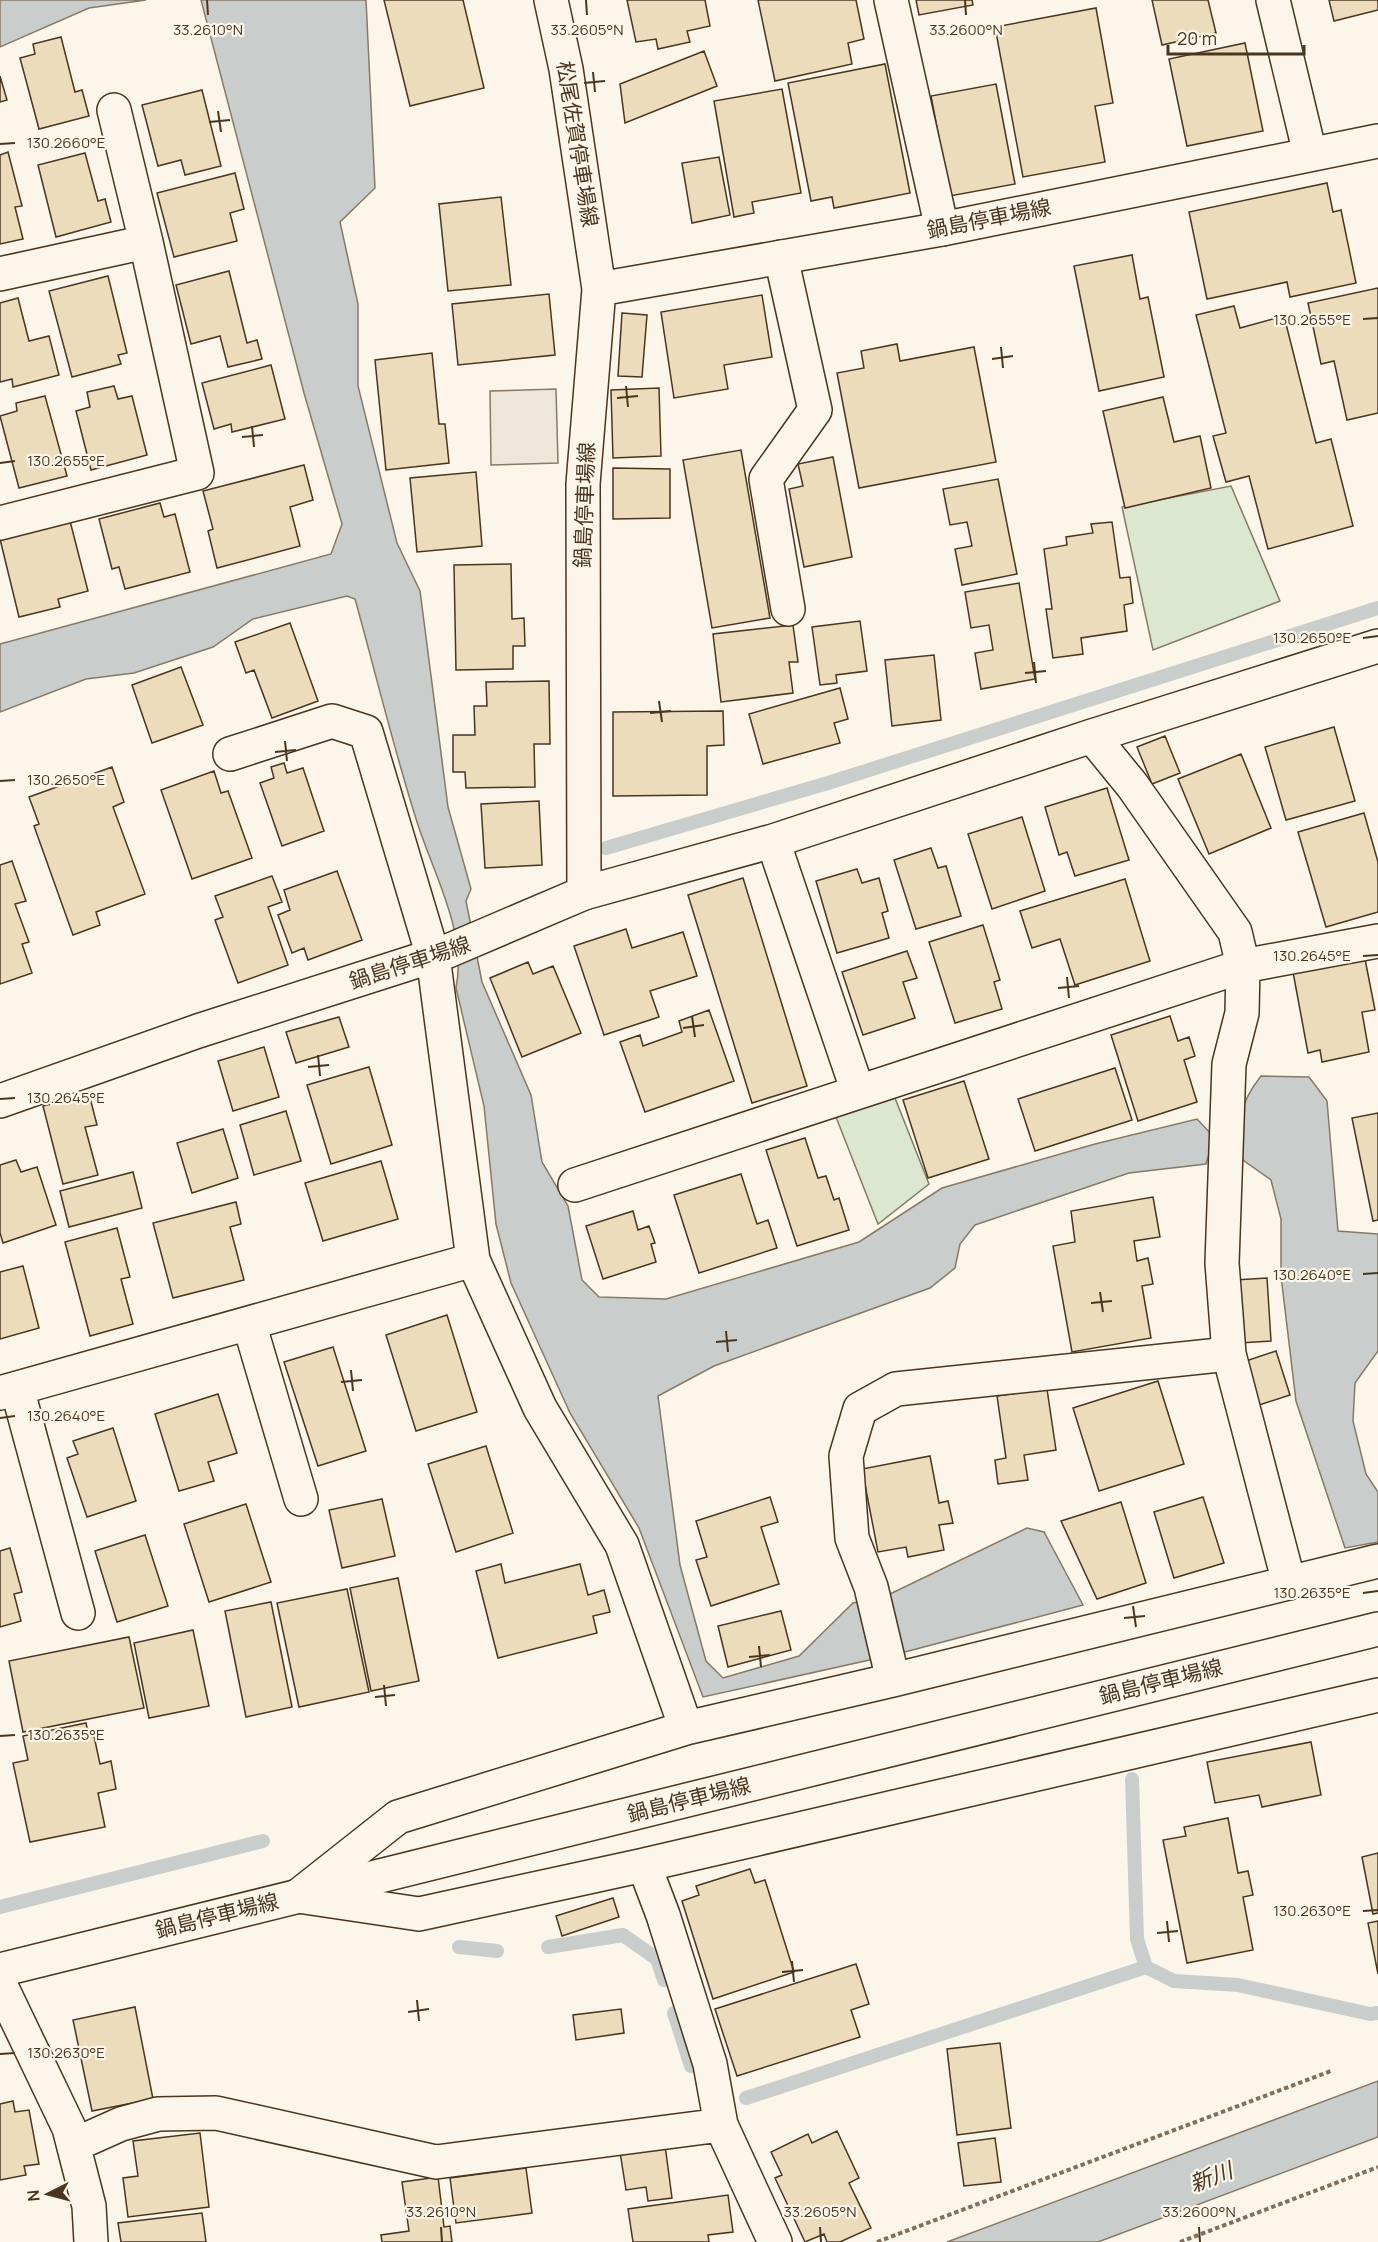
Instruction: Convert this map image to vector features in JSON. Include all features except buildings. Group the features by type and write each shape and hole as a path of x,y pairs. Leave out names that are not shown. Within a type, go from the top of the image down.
{"street":[{"name":"松尾佐賀停車場線","path":"551,0 566,69 599,289"},
{"path":"891,0 942,229"},
{"path":"1273,0 1310,154"},
{"path":"0,523 197,473 114,110"},
{"name":"鍋島停車場線","path":"0,1101 198,1031 441,954 485,938 584,894 583,484 599,289 942,229 1378,141"},
{"path":"0,274 146,242"},
{"path":"781,257 815,410 766,479 788,609"},
{"path":"584,894 773,841 1092,736 1378,646"},
{"path":"230,754 332,721 366,732 441,954 473,1260 540,1408 622,1545 686,1728"},
{"path":"1092,736 1132,785 1235,932 1243,966 1242,1014 1229,1064 1222,1263 1229,1354 1289,1583"},
{"path":"773,841 858,1092"},
{"path":"575,1185 1243,966 1378,941"},
{"path":"78,1613 8,1390 473,1260"},
{"path":"249,1323 301,1499"},
{"path":"891,1674 871,1587 852,1538 846,1456 860,1409 896,1389 1229,1354"},
{"path":"298,1896 399,1817 686,1728 891,1674 1378,1561"},
{"name":"鍋島停車場線","path":"0,1970 1378,1629"},
{"path":"298,1896 419,1914 644,1865 1378,1695"},
{"path":"644,1865 663,1915 710,2064 721,2125 776,2242"},
{"path":"0,1984 69,2128 88,2206 91,2242"},
{"path":"74,2145 121,2124 158,2114 216,2113 436,2162 721,2125"}],"path":[{"path":"877,2242 1331,2071"},
{"path":"1180,2242 1378,2167"}],"green space":[{"path":"1231,486 1280,601 1153,650 1122,507"},
{"path":"895,1098 929,1184 878,1224 836,1117"}],"shaded area":[{"path":"556,389 558,463 491,465 490,391"}],"water":[{"path":"0,0 146,0 89,8 0,47"},
{"path":"201,0 366,0 375,188 340,222 358,304 358,386 397,543 420,591 448,807 471,889 466,901 482,982 531,1095 542,1162 568,1206 582,1280 599,1297 666,1299 859,1242 942,1188 1095,1144 1197,1119 1214,1137 1206,1164 1129,1173 975,1225 960,1244 955,1268 930,1288 714,1366 658,1396 680,1565 706,1661 723,1678 799,1656 853,1603 890,1594 1027,1528 1044,1532 1083,1605 901,1653 703,1697 639,1528 570,1413 511,1283 496,1224 484,1106 456,988 458,967 453,926 448,905 409,797 355,599 347,596 253,619 213,647 134,673 86,679 0,712 0,644 331,554 342,524 304,393"},
{"path":"1261,1076 1309,1077 1327,1101 1338,1231 1378,1234 1378,1351 1355,1383 1353,1421 1366,1474 1378,1492 1378,1542 1345,1548 1296,1401 1281,1276 1281,1219 1271,1180 1243,1160 1239,1136 1239,1125 1244,1106"},
{"name":"新川","path":"1378,2081 1378,2137 1098,2242 947,2242"}],"waterway":[{"path":"606,848 828,783 1378,608"},
{"path":"1132,1779 1137,1939 1146,1967 1174,1981 1238,1985 1370,2014 1378,2013"},
{"path":"0,1907 263,1841"},
{"path":"548,1947 623,1935 657,1959 664,1980"},
{"path":"459,1947 497,1951"},
{"path":"746,2098 1146,1967"},
{"path":"674,2013 691,2066"}]}
